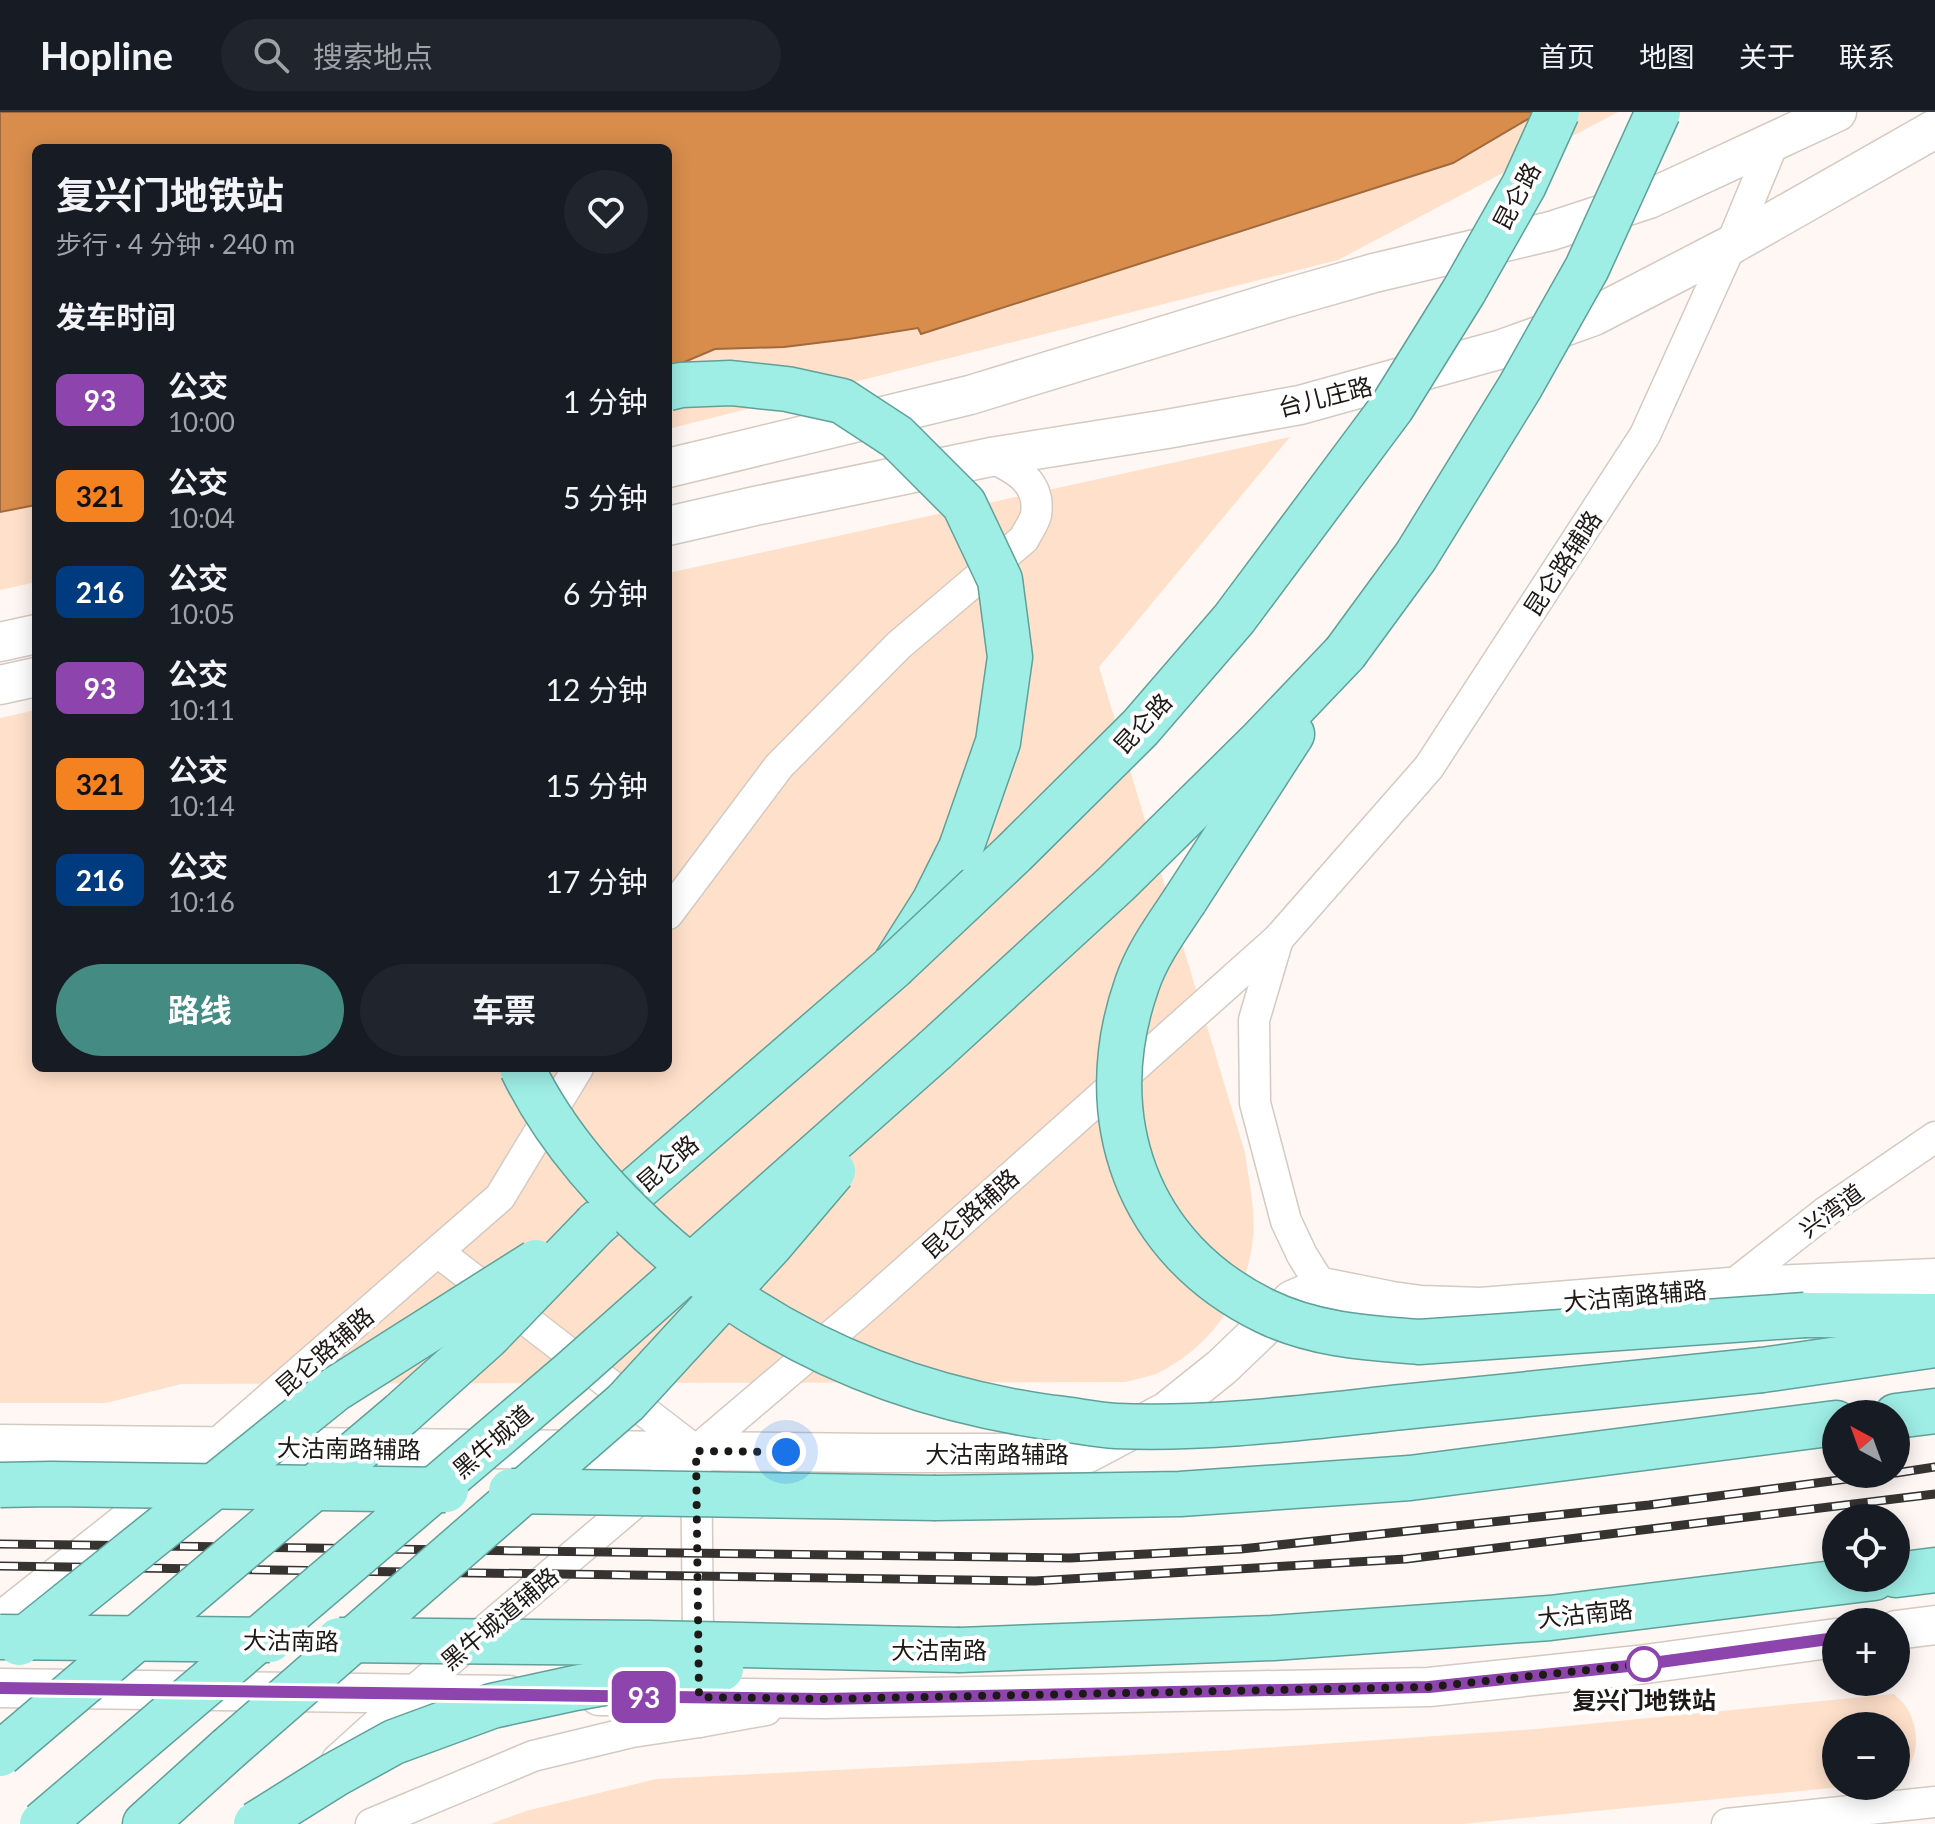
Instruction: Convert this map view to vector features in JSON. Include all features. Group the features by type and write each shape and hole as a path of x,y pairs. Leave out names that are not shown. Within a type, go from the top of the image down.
{"highway":[{"name":"昆仑路","path":"596,1224 893,967 1140,728 1234,619 1392,407 1464,291 1524,185 1557,112"},
{"path":"1658,112 1587,268 1520,387 1416,556 1345,653 1149,957 1129,1011 1119,1070 1119,1108 1124,1139 1133,1171 1149,1203 1183,1253 1226,1289 1266,1312 1322,1331 1419,1342 1805,1315 1935,1316"},
{"path":"672,387 731,383 787,389 842,401 897,437 964,504 1000,580 1010,657 998,742 961,848 934,902 893,967"},
{"path":"145,1824 626,1402 771,1244 935,1050 1117,883 1345,653"},
{"name":"黑牛城道","path":"42,1824 572,1372 935,1050"},
{"path":"524,1072 562,1136 601,1185 641,1226 706,1280 768,1321 856,1367 977,1405 1113,1426 1241,1423 1762,1370 1935,1345"},
{"path":"0,1659 334,1390 596,1224"},
{"path":"0,1754 401,1414 488,1336 596,1224"},
{"path":"1910,1414 1935,1411"},
{"path":"0,1485 936,1498 1180,1494 1410,1478 1822,1425"},
{"path":"1910,1573 1935,1570"},
{"name":"大沽南路","path":"0,1637 649,1643 960,1650 1273,1638 1550,1618 1822,1584"},
{"path":"256,1824 394,1742 492,1706 649,1675 960,1650"}],"street":[{"path":"672,467 970,395 1374,273 1551,231 1649,199 1837,112"},
{"name":"台儿庄路","path":"672,525 991,457 1300,405 1502,349 1594,316 1731,245 1935,129"},
{"name":"昆仑路辅路","path":"659,1482 864,1308 1278,939 1429,767 1645,435 1731,245 1774,141"},
{"path":"672,909 779,766 899,645 1024,539 1036,517 1035,496 1025,476 991,457"},
{"path":"0,642 32,635"},
{"path":"0,685 32,678"},
{"name":"昆仑路辅路","path":"1278,939 1254,1020 1255,1103 1286,1221 1322,1287"},
{"name":"昆仑路辅路","path":"215,1447 500,1197 576,1072"},
{"name":"兴湾道","path":"1730,1287 1827,1211 1935,1137"},
{"path":"438,1252 696,1451 699,1710"},
{"name":"大沽南路辅路","path":"0,1444 1088,1453 1167,1411 1222,1367 1292,1300 1322,1287 1407,1303 1481,1307 1730,1287 1935,1278"},
{"path":"0,1617 215,1447"},
{"name":"黑牛城道辅路","path":"273,1824 354,1742 659,1482"},
{"path":"1910,1628 1935,1625"},
{"path":"0,1688 410,1694 699,1710 823,1699 1429,1687 1638,1665 1822,1640"},
{"path":"371,1824 533,1756 632,1732 699,1710"},
{"path":"1727,1824 1935,1802"}],"shaded area":[{"path":"0,112 1618,112 1338,260 672,428 672,144 32,144 32,583 0,590"},
{"path":"0,112 1540,112 1453,163 921,334 918,328 784,347 715,349 672,367 672,144 32,144 32,506 0,512"},
{"path":"1290,437 1099,667 1245,1153 1254,1223 1252,1246 1241,1284 1221,1320 1194,1350 1177,1362 1156,1374 1125,1382 181,1384 106,1403 0,1403 0,718 32,711 32,1072 672,1072 672,572"},
{"path":"1874,1696 1896,1696 1909,1712 1822,1712 1822,1789 1462,1824 490,1824 526,1811 656,1779 1233,1750 1536,1729"},
{"path":"1910,1715 1916,1736 1910,1764"}],"railway":[{"path":"1910,1471 1935,1467"},
{"path":"0,1544 1070,1558 1241,1549 1649,1505 1822,1482"},
{"path":"0,1566 1035,1581 1406,1559 1935,1494"}],"bus line":[{"name":"93","path":"0,1688 823,1699 1429,1687 1638,1665 1822,1640"}],"place":[{"name":"复兴门地铁站","path":"1644,1664"}],"route":[{"path":"786,1452 696,1451 699,1697 823,1699 1429,1687 1644,1664"}]}
